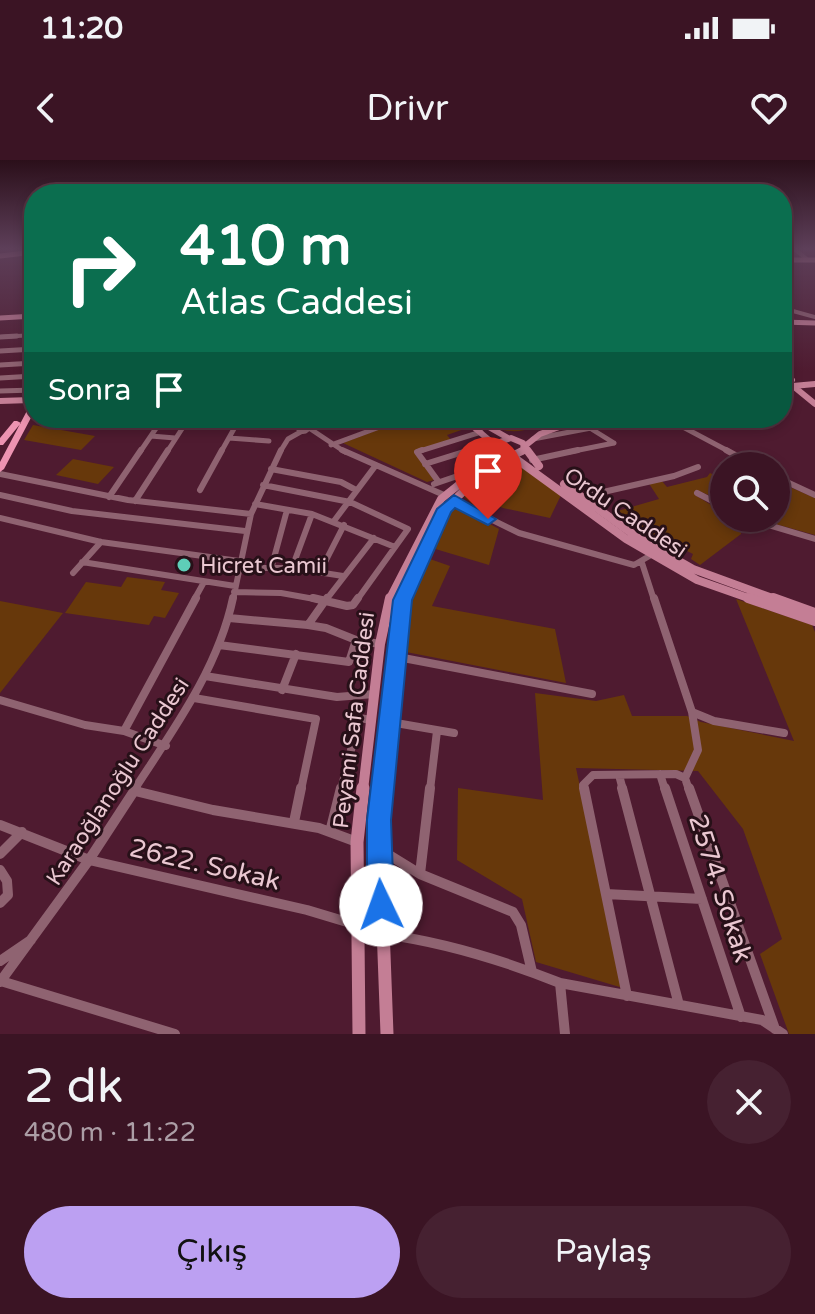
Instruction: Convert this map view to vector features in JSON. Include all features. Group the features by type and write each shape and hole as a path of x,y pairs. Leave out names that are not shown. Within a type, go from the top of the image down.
{"main road":[{"path":"0,318 24,317"},
{"path":"792,321 815,320"},
{"path":"792,383 815,383"},
{"path":"792,383 815,404"},
{"path":"0,401 24,398"},
{"path":"0,443 11,433 24,412"},
{"path":"0,472 24,417"},
{"path":"476,428 495,445 539,428"},
{"path":"492,428 525,447 531,439 558,428"},
{"name":"Ordu Caddesi","path":"495,445 651,555 697,580 815,621"},
{"name":"Peyami Safa Caddesi","path":"359,1034 357,842 380,644 388,601 449,496 477,470 495,445"},
{"name":"Ordu Caddesi","path":"525,447 532,460 637,537 693,569 815,613"},
{"name":"Peyami Safa Caddesi","path":"387,1034 378,848 402,600 449,496 492,464 521,454 525,447"},
{"path":"0,452 10,448"}],"street":[{"path":"792,312 815,320"},
{"path":"0,344 3,336 24,335"},
{"path":"0,351 24,350"},
{"path":"0,365 24,364"},
{"path":"0,378 24,377"},
{"path":"0,391 24,395"},
{"path":"109,497 156,428"},
{"path":"135,501 182,428"},
{"path":"200,490 234,428"},
{"name":"Karaoğlanoğlu Caddesi","path":"0,982 89,860 166,746 194,698 229,618 245,531 253,509 293,428"},
{"path":"281,450 301,428"},
{"path":"312,428 331,445 449,496 519,533 634,565 651,555"},
{"path":"331,445 377,428"},
{"path":"531,439 591,428 614,443 532,460"},
{"path":"685,428 729,452"},
{"path":"438,481 417,452 481,432"},
{"path":"151,436 175,438"},
{"path":"229,438 269,441"},
{"path":"425,464 495,445"},
{"path":"334,521 376,465"},
{"path":"581,497 674,476 698,467"},
{"path":"271,469 341,482 356,490"},
{"path":"429,487 438,481 477,470"},
{"path":"0,472 135,501 312,514 395,547"},
{"path":"790,483 815,495"},
{"path":"82,562 234,589 269,591 343,607 353,605 408,529 346,501 263,485"},
{"path":"697,493 710,500"},
{"path":"0,495 72,511 245,531"},
{"path":"271,569 287,510"},
{"path":"292,568 312,514"},
{"path":"0,518 101,542 238,565 292,568 343,576"},
{"path":"320,572 344,525"},
{"path":"790,532 815,539"},
{"path":"308,625 374,538"},
{"path":"73,573 101,542"},
{"path":"642,563 692,712 698,750 685,778 779,1032"},
{"path":"124,731 204,582"},
{"path":"229,618 326,628 356,640 380,644"},
{"path":"219,645 349,662 356,640"},
{"path":"282,690 296,654"},
{"path":"398,657 592,694"},
{"path":"205,676 282,690 354,698 374,694"},
{"path":"194,698 316,719 294,822"},
{"path":"330,832 359,718 354,698"},
{"path":"0,700 85,725 124,731 166,746"},
{"path":"692,712 714,721 784,733"},
{"path":"359,718 372,720"},
{"path":"390,722 454,733"},
{"path":"420,874 437,731"},
{"name":"2574. Sokak","path":"660,774 741,1017"},
{"path":"627,996 583,785 593,775 676,774 685,778"},
{"path":"619,775 679,1005"},
{"path":"135,791 213,810 294,822 357,842"},
{"name":"2622. Sokak","path":"0,825 89,860 307,910 357,925"},
{"path":"0,854 22,832"},
{"path":"378,848 420,874 513,912 521,925 532,972"},
{"path":"0,870 7,881 8,895 0,903"},
{"path":"606,894 702,899"},
{"path":"382,934 405,937 532,972 560,983 762,1020 779,1032"},
{"path":"0,961 34,938"},
{"path":"0,982 175,1034"},
{"path":"560,983 565,1034"}],"shaded area":[{"path":"31,428 95,436 81,450 24,440"},
{"path":"383,428 467,428 447,435 451,440 415,452 434,480 427,482 343,443"},
{"path":"498,428 530,428 519,431"},
{"path":"73,459 114,467 98,484 56,475"},
{"path":"520,464 562,493 550,518 503,508 484,499 476,507 464,497 498,466"},
{"path":"710,473 710,496 699,491 695,495 710,504 710,532 741,532 700,565 691,559 693,554 671,543 666,549 614,512 659,499 648,482 661,480 667,487 707,477"},
{"path":"790,487 815,498 815,535 790,528"},
{"path":"461,508 499,529 489,565 432,548 449,511"},
{"path":"427,558 450,566 432,606 555,629 566,683 406,652 408,603"},
{"path":"127,577 165,582 161,590 179,593 165,618 154,616 149,625 65,613 86,582 121,587"},
{"path":"736,599 812,625 815,632 815,1034 789,1034 760,954 782,939 743,829 698,771 576,768 623,988 536,962 522,899 457,860 458,788 543,800 535,693 596,701 624,695 632,716 687,716 701,722 794,741"},
{"path":"0,601 63,613 0,693"}],"place":[{"name":"Hicret Camii","path":"184,565"}],"route":[{"path":"381,905 379,820 402,600 445,509 454,501 488,519"}]}
